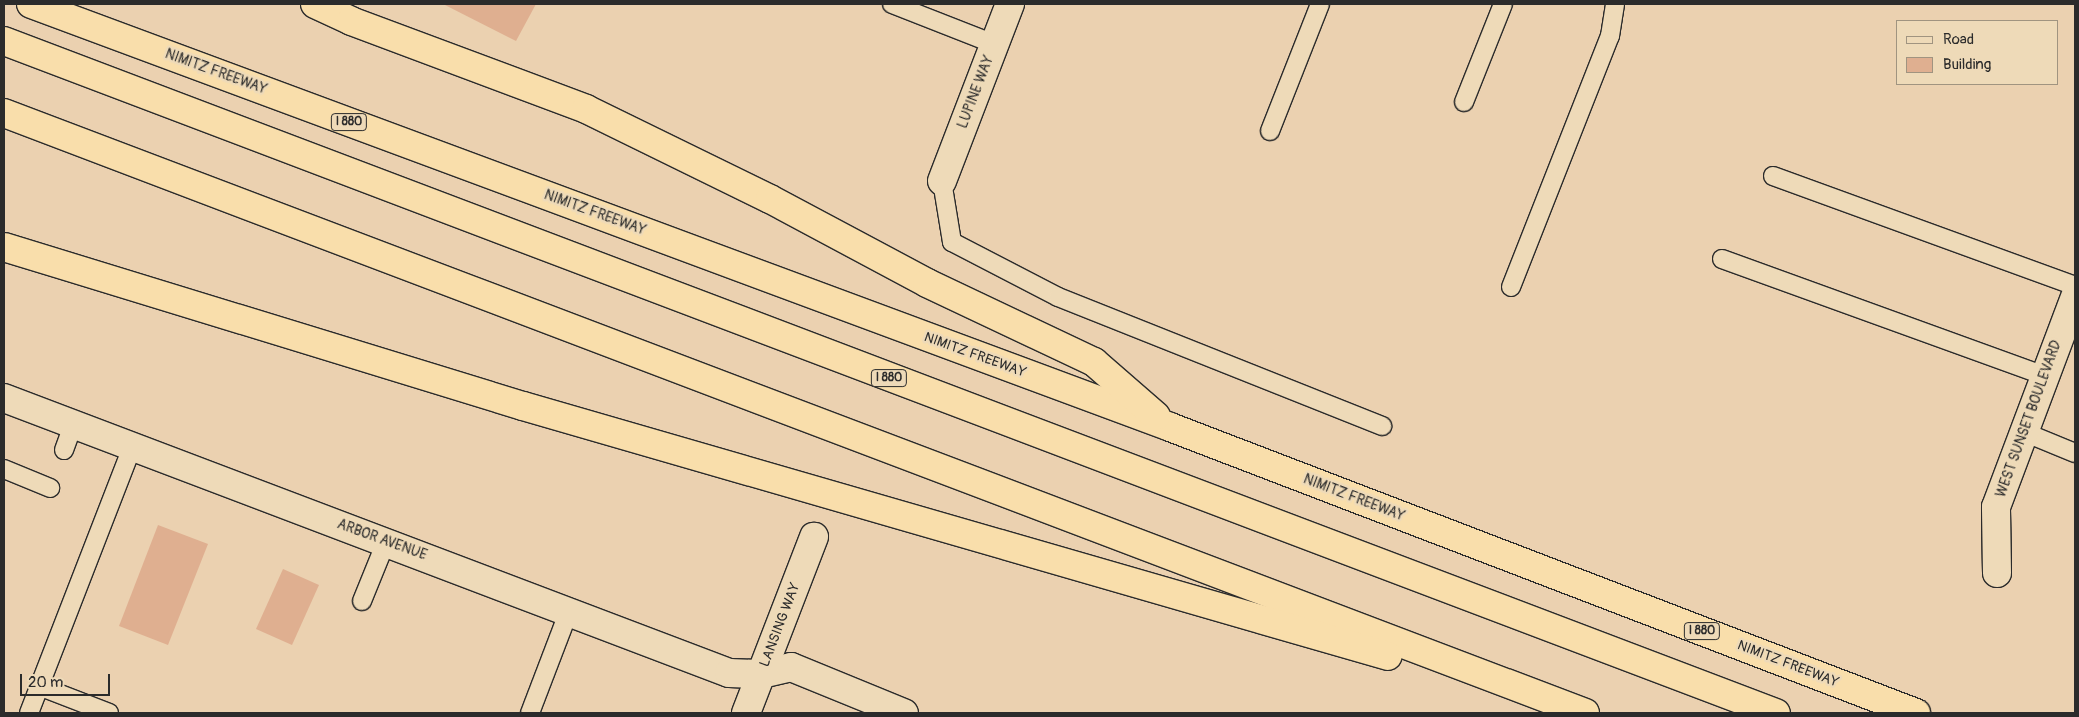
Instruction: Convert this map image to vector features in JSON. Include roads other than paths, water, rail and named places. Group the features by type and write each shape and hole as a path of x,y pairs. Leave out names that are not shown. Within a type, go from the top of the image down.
{"highway":[{"name":"NIMITZ FREEWAY","path":"31,4 1170,427 1916,713"},
{"path":"315,4 351,21 470,62 586,109 770,199 926,283 1094,362 1170,427"},
{"path":"360,4 470,62"},
{"name":"I 880","path":"4,41 1776,713"},
{"path":"4,113 1583,713"},
{"path":"4,247 523,406 1583,713"}],"street":[{"name":"LUPINE WAY","path":"942,181 1010,4"},
{"name":"WEST SUNSET BOULEVARD","path":"1997,573 1996,507 2075,298"},
{"name":"ARBOR AVENUE","path":"4,398 729,672 761,674 791,667 904,713"},
{"name":"LANSING WAY","path":"746,713 814,537"}],"lane":[{"path":"892,4 994,44"},
{"path":"1270,131 1320,4"},
{"path":"1464,102 1503,4"},
{"path":"1512,287 1610,36 1615,4"},
{"path":"1773,176 2075,298"},
{"path":"942,181 952,242 1058,298 1382,426"},
{"path":"1722,259 2045,376"},
{"path":"64,450 73,425"},
{"path":"2024,432 2075,453"},
{"path":"29,713 132,447"},
{"path":"4,469 50,488"},
{"path":"362,601 386,542"},
{"path":"530,713 569,611"},
{"path":"39,686 109,713"}]}
